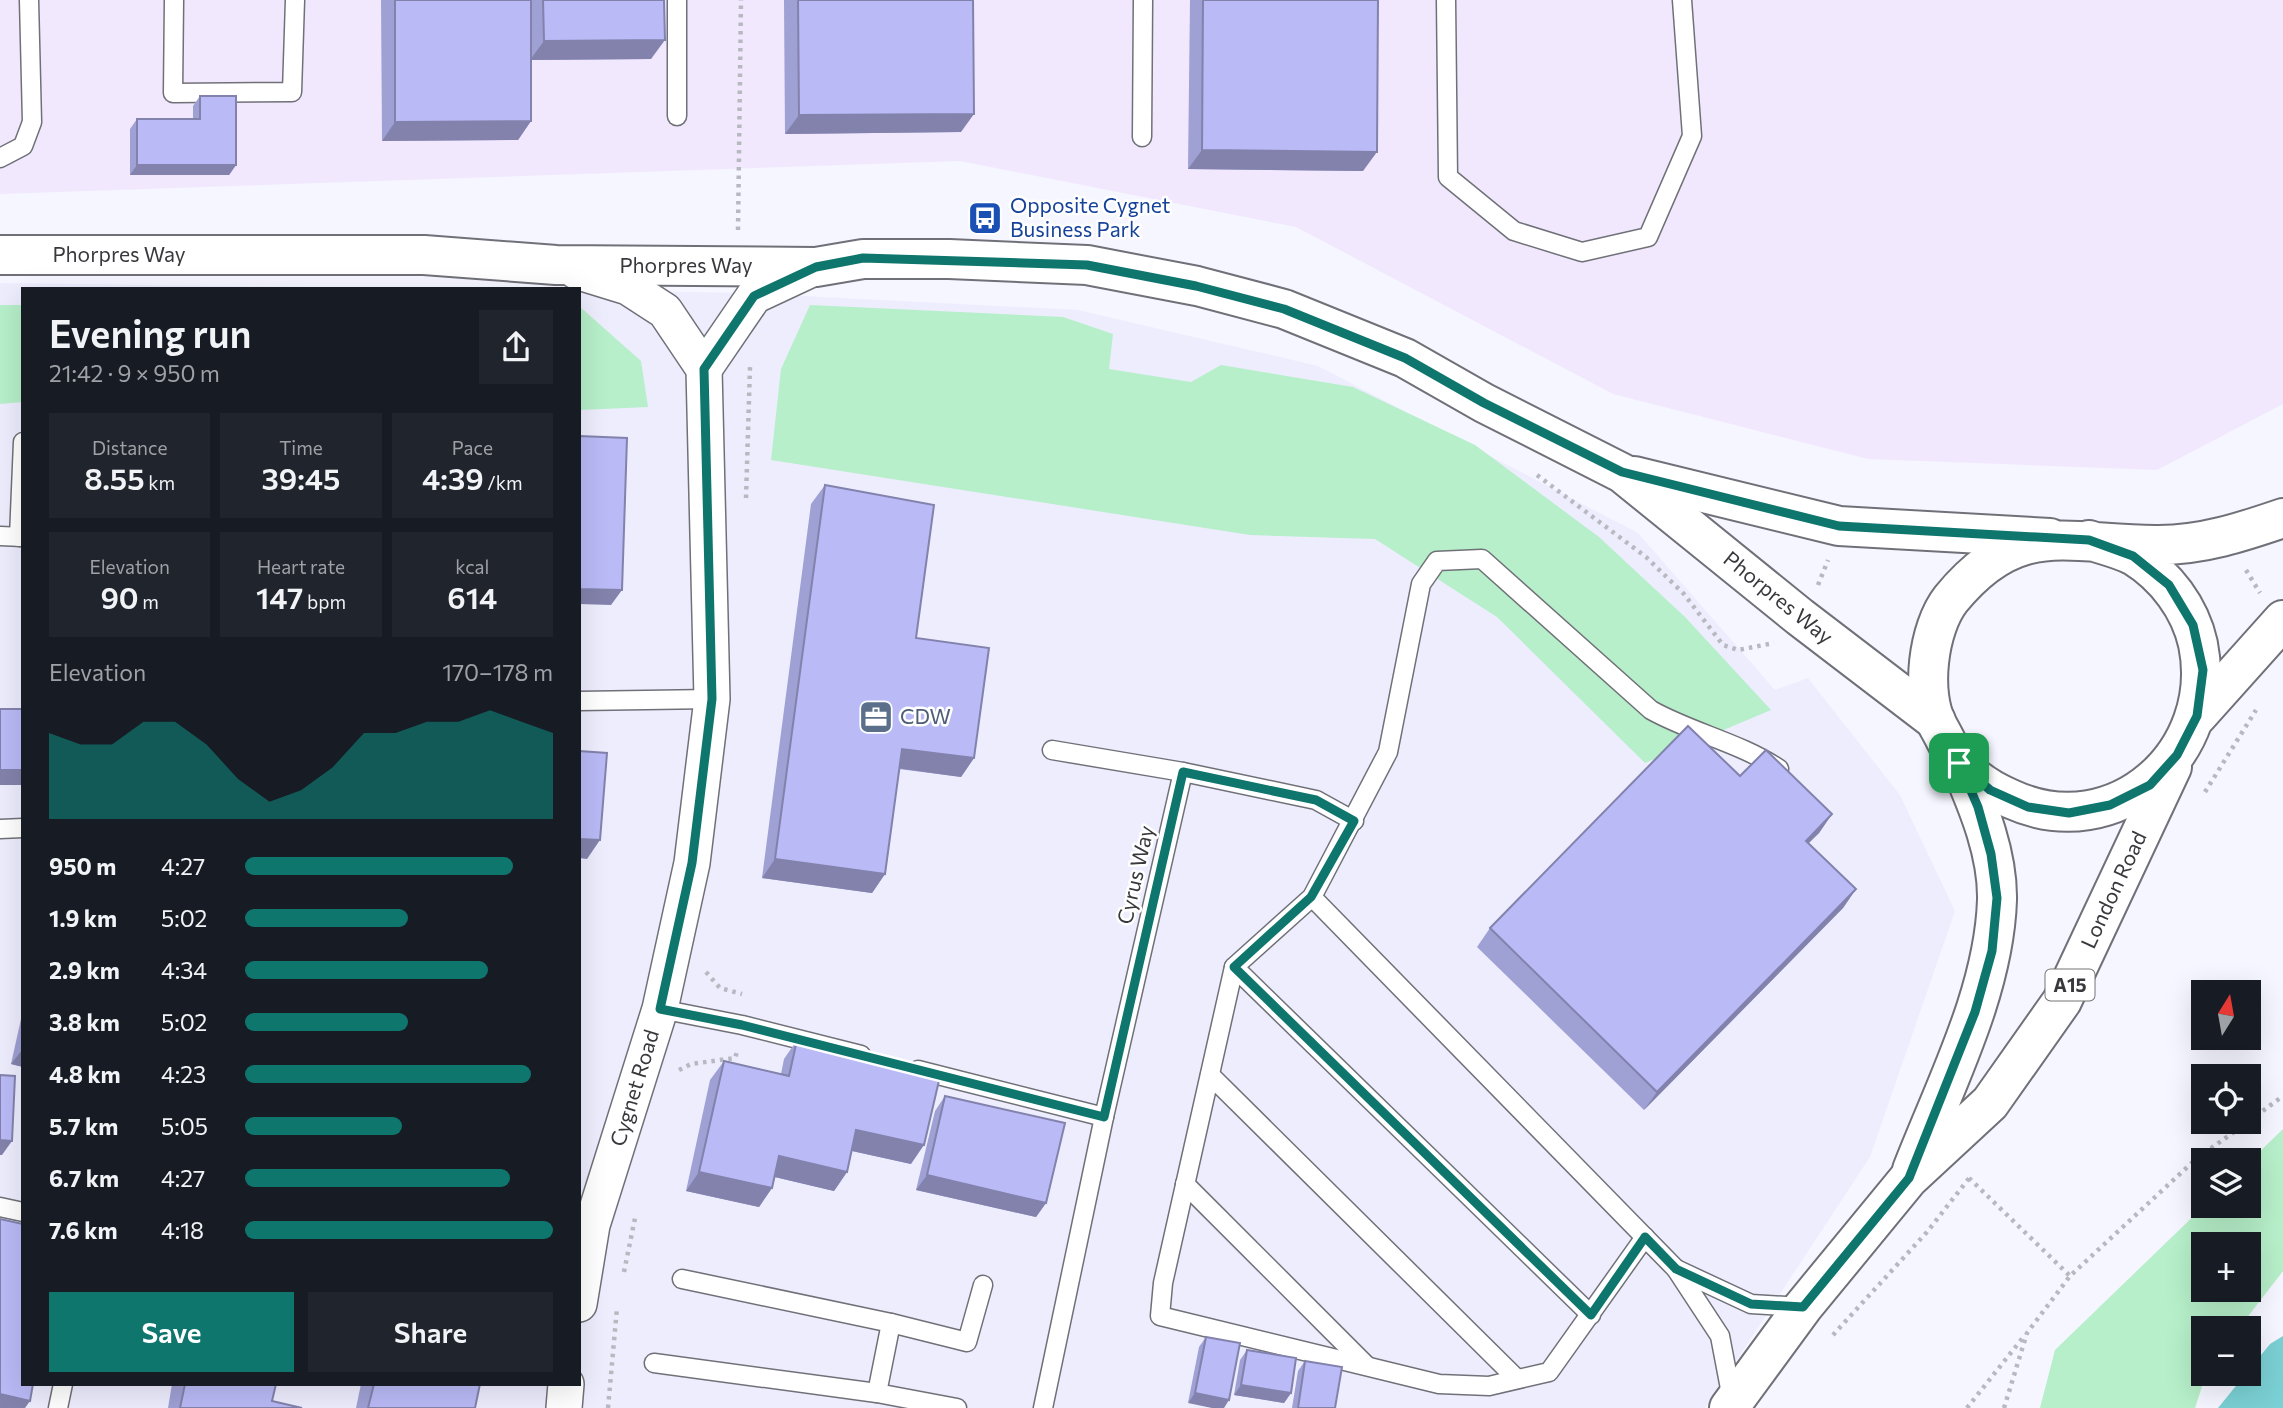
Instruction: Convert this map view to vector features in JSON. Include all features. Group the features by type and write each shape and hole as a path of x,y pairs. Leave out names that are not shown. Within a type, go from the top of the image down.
{"street":[{"path":"424,255 503,244 785,245 863,258"},
{"name":"Phorpres Way","path":"0,255 424,255 556,265 816,267 863,258 1087,265 1196,286 1284,309 1405,358 1484,403 1622,472 1839,526 2050,538"},
{"path":"556,265 628,287 665,311 704,369 754,296 816,267"},
{"name":"Cygnet Road","path":"581,1281 586,1223 660,1009 692,863 712,699 704,369"},
{"name":"Phorpres Way","path":"1622,472 1800,617 1936,721"},
{"name":"A15","path":"2283,518 2235,535 2202,542 2159,545 2050,538 2010,549 1998,556 1975,571 1948,602 1932,640 1928,681 1936,721 1959,763 1990,790 2028,807 2069,813 2110,805 2150,785 2177,755 2197,716 2283,620"},
{"name":"A15","path":"2089,540 2133,556 2169,585 2188,615 2193,625 2203,670 2197,716"},
{"name":"London Road","path":"1731,1405 1803,1307 1909,1178 1990,1103 2062,1001 2177,755"},
{"name":"London Road","path":"1909,1178 1975,1012 1992,951 1997,898 1991,854 1978,807 1959,763"},
{"path":"564,1408 566,1386"}],"lane":[{"path":"0,158 23,146 32,122 29,0"},
{"path":"174,0 173,93 292,92 295,0"},
{"path":"677,0 677,116"},
{"path":"1142,137 1143,0"},
{"path":"1446,0 1448,177 1514,230 1581,252 1648,237 1692,136 1682,0"},
{"path":"0,536 21,537"},
{"path":"1645,1237 1549,1372 1489,1386 1439,1384 1160,1316 1163,1283 1234,967 1311,897 1354,821 1388,752 1421,583 1437,561 1482,559 1651,710 1679,726 1763,758 1790,777"},
{"path":"581,701 712,699"},
{"path":"1052,750 1183,772 1316,800 1354,821"},
{"name":"Cyrus Way","path":"1042,1408 1104,1117 1183,772"},
{"path":"0,829 21,828"},
{"path":"1311,897 1676,1269 1720,1336 1731,1405"},
{"path":"1234,967 1591,1315"},
{"path":"660,1009 742,1025 876,1059"},
{"path":"903,1066 1104,1117"},
{"path":"1210,1075 1517,1379"},
{"path":"1185,1184 1368,1366"},
{"path":"0,1207 21,1212"},
{"path":"1676,1269 1751,1304 1803,1307"},
{"path":"682,1279 891,1323 967,1342 983,1285"},
{"path":"877,1392 891,1323"},
{"path":"654,1363 877,1392 957,1408"},
{"path":"58,1408 63,1386"}],"path":[{"path":"738,245 741,0"},
{"path":"746,502 751,363"},
{"path":"1532,472 1646,557 1684,594 1723,645 1738,650 1778,642 1810,606 1835,544 1839,526"},
{"path":"705,967 707,976 720,988 749,997"},
{"path":"669,1074 691,1064 735,1058"},
{"path":"2261,1112 2283,1096"},
{"path":"1967,1408 2070,1276 2196,1159 2230,1134"},
{"path":"1969,1178 2070,1276"},
{"path":"623,1276 637,1208"},
{"path":"608,1408 618,1303"},
{"path":"2004,1408 2027,1333"}],"shaded area":[{"path":"0,0 2283,0 2283,404 2157,470 1868,459 1613,394 1296,227 960,161 0,194"},
{"path":"0,283 302,287 21,287 21,1386 581,1386 581,290 742,293 1078,310 1318,366 1638,533 1775,690 1808,678 1900,795 1955,911 1870,1157 1705,1408 0,1408"}],"green space":[{"path":"0,305 21,305 21,402 0,404"},
{"path":"810,305 1063,317 1113,334 1109,369 1191,382 1221,365 1353,387 1475,445 1599,537 1685,617 1771,710 1645,763 1497,617 1375,539 1250,535 771,460 781,369"},
{"path":"581,308 641,361 648,407 581,410"},
{"path":"2283,1129 2283,1271 2261,1300 2261,1232 2191,1232 2191,1302 2259,1302 2248,1316 2191,1316 2191,1386 2202,1386 2195,1408 2040,1408 2055,1350 2192,1218 2261,1218 2261,1150"}],"water":[{"path":"2283,1336 2283,1408 2218,1408 2236,1386 2261,1386 2261,1355 2270,1344"}],"building":[{"path":"395,0 531,0 531,121 395,122"},
{"path":"543,0 664,0 665,40 544,41"},
{"path":"798,0 973,0 974,114 799,115"},
{"path":"1203,0 1378,0 1377,152 1202,150"},
{"path":"200,96 236,96 236,165 137,165 137,119 200,119"},
{"path":"581,436 627,438 622,590 581,589"},
{"name":"CDW","path":"825,485 934,505 916,638 989,648 974,758 902,749 885,874 775,859"},
{"path":"0,709 21,709 21,770 0,770"},
{"path":"1688,726 1740,776 1766,750 1832,814 1806,841 1856,889 1657,1092 1490,928"},
{"path":"581,751 607,753 600,840 581,839"},
{"path":"797,1040 941,1072 924,1145 856,1130 847,1172 779,1156 772,1188 699,1172 724,1061 789,1076"},
{"path":"0,1075 15,1076 12,1141 0,1140"},
{"path":"945,1096 1065,1123 1046,1203 927,1175"},
{"path":"0,1219 21,1224 21,1386 33,1386 30,1401 0,1394"},
{"path":"1206,1337 1240,1343 1229,1400 1195,1393"},
{"path":"1247,1350 1296,1358 1291,1393 1241,1385"},
{"path":"1305,1361 1342,1367 1335,1408 1298,1408"},
{"path":"185,1386 276,1386 272,1401 302,1408 180,1408"},
{"path":"374,1386 480,1386 475,1408 368,1408"}],"place":[{"name":"Opposite Cygnet Business Park","path":"985,218"},
{"name":"CDW","path":"876,717"}],"route":[{"path":"863,258 1087,265 1196,286 1284,309 1405,358 1484,403 1622,472 1839,526 2089,540 2133,556 2169,585 2193,625 2203,670 2197,716 2177,755 2150,785 2110,805 2069,813 2028,807 1990,790 1959,763 1978,807 1991,854 1997,898 1992,951 1975,1012 1909,1178 1803,1307 1751,1304 1676,1269 1645,1237 1591,1315 1234,967 1311,897 1354,821 1316,800 1183,772 1104,1117 742,1025 660,1009 692,863 712,699 704,369 754,296 816,267 863,258"}]}
